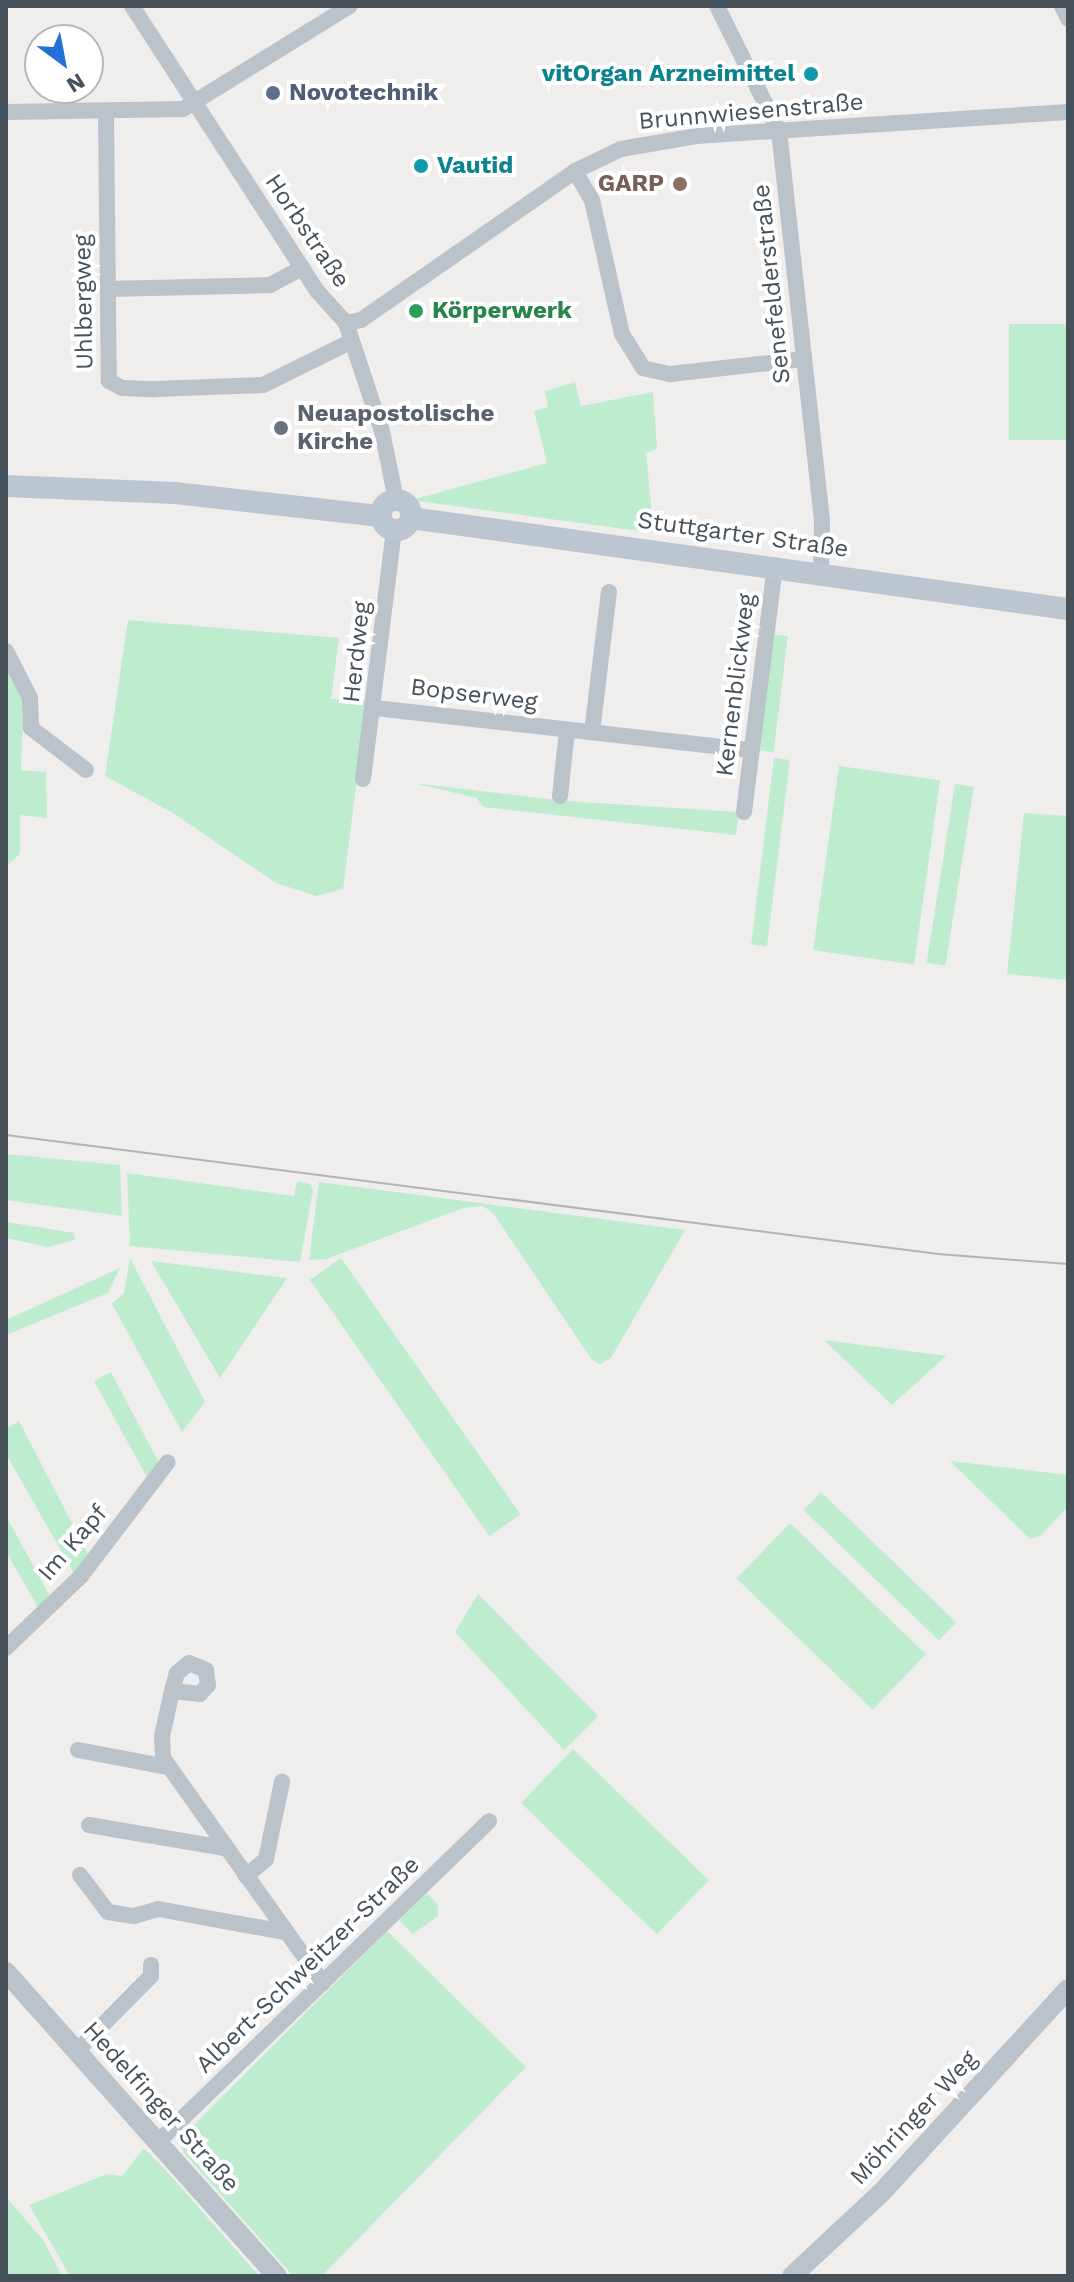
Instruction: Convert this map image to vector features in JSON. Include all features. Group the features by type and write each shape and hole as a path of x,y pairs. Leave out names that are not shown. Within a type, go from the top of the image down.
{"main road":[{"name":"Stuttgarter Straße","path":"6,486 175,493 396,516 821,571 1068,609"}],"street":[{"name":"Horbstraße","path":"132,6 192,104 302,268 346,323 382,431 396,516"},
{"path":"6,112 172,112 192,104 350,6"},
{"name":"Senefelderstraße","path":"717,6 779,131 822,521 821,571"},
{"path":"1062,6 1068,19"},
{"name":"Uhlbergweg","path":"106,112 106,374 122,388 263,385 350,342"},
{"name":"Brunnwiesenstraße","path":"346,323 361,320 575,171 638,144 779,131 1068,112"},
{"path":"575,171 592,200 622,334 643,368 670,374 804,359"},
{"path":"108,289 270,285 302,268"},
{"name":"Herdweg","path":"363,779 375,708 396,516"},
{"name":"Kernenblickweg","path":"744,812 775,565"},
{"path":"592,732 609,592"},
{"path":"6,651 30,698 31,728 86,770"},
{"name":"Bopserweg","path":"375,708 751,750"},
{"name":"Bopserweg","path":"560,796 567,730"},
{"name":"Im Kapf","path":"6,1648 81,1576 168,1462"},
{"path":"172,1691 161,1741 168,1767 323,1983"},
{"path":"78,1750 168,1767"},
{"path":"246,1876 266,1859 282,1782"},
{"name":"Albert-Schweitzer-Straße","path":"158,2142 489,1821"},
{"path":"89,1825 225,1848"},
{"path":"80,1875 108,1912 134,1916 158,1909 285,1932"},
{"path":"76,2052 150,1978 151,1965"},
{"name":"Hedelfinger Straße","path":"6,1972 277,2276"},
{"name":"Möhringer Weg","path":"792,2276 882,2192 1068,1989"}],"green space":[{"path":"1009,324 1068,324 1068,440 1009,440"},
{"path":"575,382 581,406 653,392 657,449 646,453 654,533 411,500 547,463 534,411 548,407 545,391"},
{"path":"128,620 339,638 331,699 367,701 343,889 316,896 276,883 173,813 105,776"},
{"path":"771,634 788,636 774,752 757,750"},
{"path":"6,666 24,702 21,770 46,772 47,818 20,815 20,854 6,866"},
{"path":"774,758 790,760 767,947 751,945"},
{"path":"839,766 940,780 914,964 813,950"},
{"path":"413,783 565,801 739,812 736,835 483,807 477,798"},
{"path":"955,784 974,787 945,966 927,963"},
{"path":"1024,813 1068,816 1068,980 1007,974"},
{"path":"6,1154 120,1165 122,1216 6,1200"},
{"path":"127,1173 294,1196 297,1181 310,1184 313,1190 300,1262 130,1246"},
{"path":"319,1182 685,1230 611,1358 600,1364 592,1360 493,1213 483,1206 464,1208 326,1259 309,1260"},
{"path":"6,1222 74,1233 75,1240 47,1247 6,1238"},
{"path":"130,1258 205,1402 182,1432 112,1304 124,1293"},
{"path":"341,1258 521,1514 489,1536 310,1280"},
{"path":"151,1261 287,1278 220,1378"},
{"path":"120,1268 108,1293 6,1335 6,1320"},
{"path":"824,1340 946,1356 892,1405"},
{"path":"111,1372 160,1465 148,1479 94,1381"},
{"path":"19,1421 90,1558 75,1575 6,1454 6,1429"},
{"path":"950,1461 1068,1475 1068,1507 1040,1536 1030,1539"},
{"path":"821,1492 956,1623 939,1641 804,1510"},
{"path":"6,1516 51,1598 39,1609 6,1552"},
{"path":"790,1523 926,1654 872,1710 737,1578"},
{"path":"478,1594 598,1716 564,1750 455,1632"},
{"path":"573,1749 709,1880 657,1934 521,1803"},
{"path":"427,1893 438,1905 438,1916 413,1934 399,1920"},
{"path":"387,1931 526,2067 322,2276 293,2276 183,2152 180,2139"},
{"path":"144,2148 259,2276 70,2276 29,2205 107,2174 122,2176"},
{"path":"6,2197 44,2241 62,2276 6,2276"}],"tram line":[{"path":"6,1135 938,1254 1068,1264"}],"place":[{"name":"vitOrgan Arzneimittel","path":"811,74"},
{"name":"Novotechnik","path":"273,93"},
{"name":"Vautid","path":"421,166"},
{"name":"GARP","path":"680,184"},
{"name":"Körperwerk","path":"416,311"},
{"name":"Neuapostolische Kirche","path":"281,428"}]}
